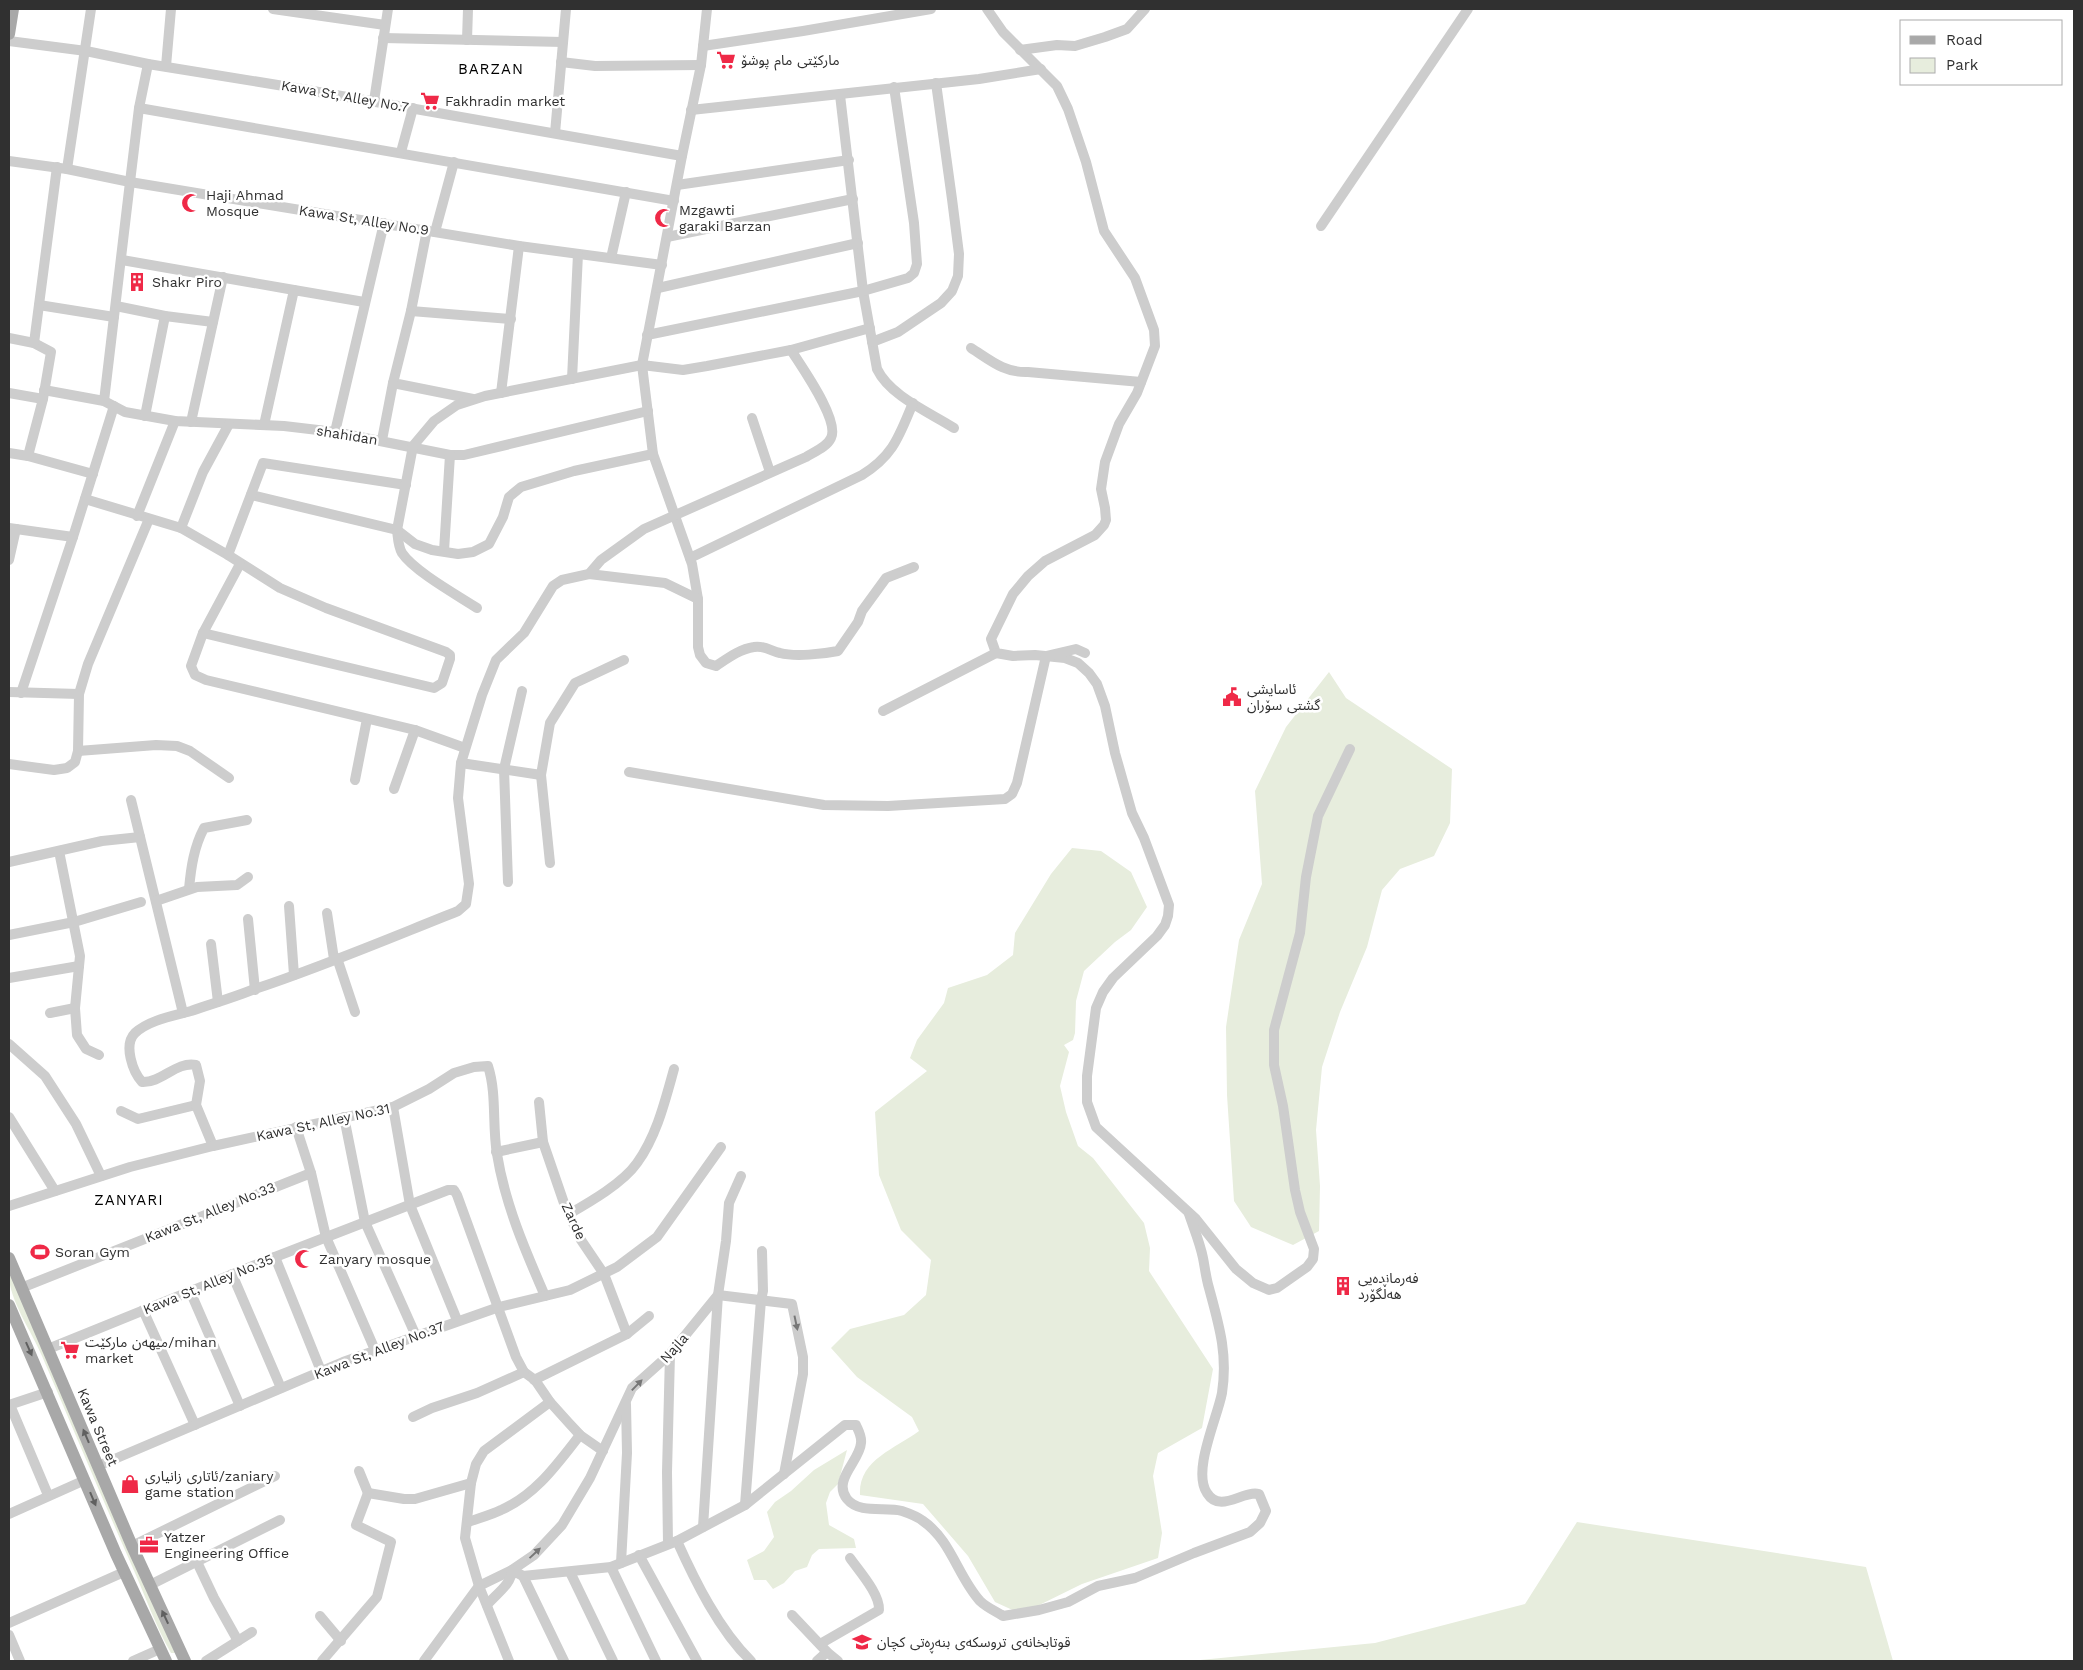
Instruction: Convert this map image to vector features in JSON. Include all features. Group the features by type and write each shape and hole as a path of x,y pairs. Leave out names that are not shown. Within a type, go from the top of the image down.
{"main road":[{"path":"9,34 13,9"},
{"name":"Kawa Street","path":"9,1258 132,1546 184,1657"},
{"path":"9,1305 124,1572 160,1649 166,1661 184,1657"}],"street":[{"path":"34,343 62,168 86,51 91,9"},
{"path":"166,66 171,9"},
{"path":"273,9 385,25"},
{"path":"374,101 388,9"},
{"path":"467,40 468,9"},
{"path":"555,133 566,9"},
{"path":"707,9 701,65 642,365 653,454 690,558 698,599 698,647 700,655 706,663 716,666 738,652 755,647 769,648 781,654 821,655 838,651 858,622 862,611 886,578 914,567"},
{"path":"703,46 931,9"},
{"path":"986,9 1003,32 1057,86 1068,109 1086,162 1104,231 1135,278 1154,330 1155,346 1142,382 1119,424 1106,462 1101,489 1105,508 1106,520 1104,524 1095,535 1045,561 1028,576 1013,594 991,639 996,653"},
{"path":"1020,50 1057,45 1075,46 1105,37 1127,28 1145,9"},
{"path":"1320,226 1468,9"},
{"path":"383,38 563,42"},
{"name":"Kawa St, Alley No.7","path":"9,40 86,51 148,64 374,101 682,156"},
{"path":"561,62 594,66 701,65"},
{"path":"104,401 130,182 148,64"},
{"path":"691,110 979,79 1041,69"},
{"path":"872,342 898,332 941,303 952,290 958,276 958,254 952,199 936,83"},
{"path":"648,335 863,291 908,278 914,273 917,264 914,224 894,87"},
{"path":"840,95 863,291 877,369 891,390 954,428"},
{"path":"140,108 674,201"},
{"path":"401,152 413,108"},
{"path":"676,185 849,160"},
{"name":"Kawa St, Alley No.9","path":"9,161 62,168 130,182 520,246 662,265"},
{"path":"382,440 393,384 431,231 454,162"},
{"path":"611,258 626,192"},
{"path":"667,237 853,199"},
{"path":"335,432 384,223"},
{"path":"658,288 858,243"},
{"path":"502,393 520,246"},
{"path":"572,379 578,254"},
{"path":"122,260 364,302"},
{"path":"191,422 223,277"},
{"path":"264,425 294,290"},
{"path":"39,305 114,317"},
{"path":"116,306 165,316 213,322"},
{"path":"411,311 510,319"},
{"path":"145,416 165,316"},
{"path":"477,608 418,568 402,553 398,542 397,530 412,446 434,421 457,405 502,393 642,365 683,370 790,350 870,328"},
{"path":"9,338 34,343 50,352 44,394 28,456"},
{"path":"971,348 1002,368 1014,372 1142,382"},
{"path":"589,574 601,560 644,529 806,457 824,446 831,438 833,430 820,395 790,350"},
{"path":"393,384 474,400"},
{"name":"shahidan","path":"9,393 44,394 104,401 125,412 175,421 264,425 335,432 450,455 464,455 648,411"},
{"path":"690,558 877,466 895,444 913,403"},
{"path":"21,692 73,537 114,406"},
{"path":"752,418 770,472"},
{"path":"137,516 175,421"},
{"path":"181,528 203,472 229,424"},
{"path":"9,454 28,456 93,474"},
{"path":"251,495 397,530 415,544 432,550 458,554 473,552 490,544 503,517 509,497 521,487 574,471 653,454"},
{"path":"444,551 450,455"},
{"path":"228,555 263,463 268,462 406,485"},
{"path":"85,499 181,528 280,588 326,608 446,652 450,655 450,658 442,683 434,688 203,633"},
{"path":"9,764 54,770 72,766 78,751 79,694 91,656 149,519"},
{"path":"9,560 12,529 73,537"},
{"path":"240,564 203,633 191,666 195,675 206,680 415,730 465,748"},
{"path":"213,1146 196,1105 200,1081 196,1065 181,1066 150,1082 142,1082 136,1075 131,1059 130,1042 134,1034 150,1023 255,990 458,911 466,904 468,884 458,798 461,763 482,695 496,660 524,633 553,586 562,580 589,574 665,583 698,599"},
{"path":"1046,656 1076,650 1086,653"},
{"path":"883,711 996,653 1013,656 1065,658 1078,663 1089,672 1097,684 1105,706 1115,753 1132,813 1144,838 1169,905 1165,925 1157,936 1113,978 1103,992 1096,1008 1087,1076 1087,1102 1096,1127 1188,1212 1236,1269 1253,1283 1269,1290 1290,1281 1307,1267 1313,1259 1314,1249 1300,1212 1295,1190 1283,1106 1274,1065 1274,1030 1300,933 1306,877 1318,816 1350,749"},
{"path":"629,772 824,805 888,806 1005,799 1012,794 1017,783 1046,656"},
{"path":"550,863 541,775 550,723 575,683 624,660"},
{"path":"508,882 504,770 522,691"},
{"path":"9,692 79,694"},
{"path":"355,780 367,719"},
{"path":"394,789 415,730"},
{"path":"78,751 156,745 178,746 190,751 229,778"},
{"path":"461,763 541,775"},
{"path":"131,800 183,1013"},
{"path":"189,889 191,863 198,839 204,828 247,820"},
{"path":"9,862 102,841 140,837"},
{"path":"59,851 80,956 75,1008 77,1035 86,1049 99,1055"},
{"path":"156,901 189,889 237,885 248,877"},
{"path":"9,935 74,922 141,902"},
{"path":"288,906 294,975"},
{"path":"327,913 335,958 355,1012"},
{"path":"248,919 255,990"},
{"path":"211,944 218,1002"},
{"path":"9,978 79,966"},
{"path":"50,1013 75,1008"},
{"path":"9,1044 45,1076 76,1124 101,1176"},
{"name":"Kawa St, Alley No.31","path":"9,1206 101,1176 213,1146 393,1107 429,1089 454,1073 474,1067 488,1066 493,1081 496,1152 502,1181 520,1237 545,1296"},
{"path":"569,1214 595,1199 636,1164 658,1124 674,1069"},
{"name":"Zarde","path":"539,1102 543,1142 569,1214 582,1240 604,1274 627,1334"},
{"path":"121,1111 138,1119 158,1116 196,1105"},
{"path":"393,1107 410,1205 457,1320"},
{"path":"9,1117 55,1191"},
{"path":"344,1117 365,1222 416,1336"},
{"path":"296,1127 311,1173 326,1237 375,1350"},
{"path":"496,1152 543,1142"},
{"name":"Kawa St, Alley No.37","path":"98,1466 375,1350 499,1307 570,1290 618,1267 658,1236 721,1147"},
{"name":"Kawa St, Alley No.33","path":"21,1288 311,1173"},
{"path":"702,1527 718,1295 726,1241 729,1203 741,1176"},
{"name":"Kawa St, Alley No.35","path":"48,1349 232,1274 448,1190 454,1190 458,1195 499,1307"},
{"path":"487,1605 512,1576 512,1570 523,1576 570,1572 616,1565 672,1542 745,1505 844,1426 856,1424 861,1442 860,1450 844,1480 844,1491 848,1499 855,1504 869,1509 902,1511 923,1521 941,1538 970,1588 982,1602 1002,1616 1039,1610 1068,1602 1098,1586 1134,1578 1250,1532 1260,1523 1266,1511 1259,1494 1253,1492 1224,1502 1214,1500 1207,1493 1202,1480 1203,1463 1222,1393 1223,1350 1222,1335 1208,1286 1203,1257 1188,1212"},
{"path":"745,1505 761,1300 764,1283 762,1251"},
{"path":"275,1257 321,1371"},
{"path":"232,1274 281,1388"},
{"path":"190,1291 240,1406"},
{"path":"718,1295 792,1304 803,1357 803,1374 784,1474"},
{"name":"Najla","path":"478,1586 512,1570 534,1555 562,1525 590,1478 632,1388 670,1354 718,1295"},
{"path":"499,1307 516,1357 524,1372 534,1380 550,1402 580,1435 603,1450"},
{"path":"143,1310 195,1425"},
{"path":"534,1380 627,1334 649,1316"},
{"path":"670,1354 666,1472 672,1542 739,1650 751,1661"},
{"path":"413,1416 477,1393 524,1372"},
{"path":"48,1392 10,1405 48,1495"},
{"path":"626,1401 627,1453 616,1565 656,1661"},
{"path":"509,1661 478,1586 465,1538 471,1483 476,1464 484,1451 550,1402"},
{"path":"468,1522 502,1510 522,1498 547,1477 580,1435"},
{"path":"322,1661 377,1597 394,1540 356,1525 368,1493 359,1471"},
{"path":"132,1546 275,1476"},
{"path":"9,1514 85,1480"},
{"path":"368,1493 404,1500 415,1499 471,1483"},
{"path":"150,1585 280,1520"},
{"path":"639,1556 697,1661"},
{"path":"817,1661 823,1648 878,1610 879,1604 876,1595 850,1558"},
{"path":"196,1562 238,1641"},
{"path":"9,1623 124,1572"},
{"path":"570,1572 613,1661"},
{"path":"523,1576 564,1661"},
{"path":"424,1661 478,1586"},
{"path":"792,1615 838,1661"},
{"path":"320,1616 341,1641"},
{"path":"206,1661 252,1632"},
{"path":"9,1635 20,1661"},
{"path":"133,1661 160,1649"}],"green space":[{"path":"1329,672 1346,698 1452,769 1450,823 1434,856 1400,869 1382,890 1367,947 1340,1012 1322,1067 1316,1130 1320,1186 1319,1231 1293,1245 1251,1227 1234,1201 1227,1095 1226,1027 1239,940 1262,884 1255,791 1286,727"},
{"path":"1072,848 1101,851 1131,872 1147,907 1131,930 1084,971 1076,1001 1075,1033 1073,1040 1064,1045 1069,1052 1060,1086 1066,1112 1078,1146 1093,1158 1144,1223 1150,1248 1149,1271 1213,1369 1202,1428 1158,1453 1153,1476 1162,1533 1158,1558 1082,1584 1021,1614 995,1602 968,1556 923,1504 860,1495 861,1483 871,1464 919,1431 912,1417 857,1377 831,1348 850,1329 904,1315 926,1295 931,1260 901,1230 879,1175 875,1112 927,1071 910,1058 917,1040 944,1003 948,988 987,975 1013,955 1015,933 1051,874"},
{"path":"9,1275 13,1279 175,1653 171,1653 155,1621 42,1356 17,1305 10,1285"},
{"path":"847,1450 838,1484 830,1492 826,1503 829,1525 854,1539 856,1548 819,1549 812,1555 807,1567 795,1571 784,1583 773,1589 766,1580 754,1580 747,1560 764,1551 774,1537 767,1512 775,1502 791,1491 814,1470"},
{"path":"1577,1522 1866,1567 1893,1661 1190,1661 1375,1643 1525,1604"}],"place":[{"name":"مارکێتی مام پوشۆ","path":"726,60"},
{"name":"Fakhradin market","path":"430,101"},
{"name":"Haji Ahmad Mosque","path":"191,203"},
{"name":"Mzgawti garaki Barzan","path":"664,218"},
{"name":"Shakr Piro","path":"137,282"},
{"name":"ئاسایشی گشتی سۆران","path":"1232,697"},
{"name":"Soran Gym","path":"40,1252"},
{"name":"Zanyary mosque","path":"304,1259"},
{"name":"فەرماندەیی هەڵگۆرد","path":"1343,1286"},
{"name":"میهەن مارکێت/mihan market","path":"70,1350"},
{"name":"ئاتاری زانیاری/zaniary game station","path":"130,1484"},
{"name":"Yatzer Engineering Office","path":"149,1545"},
{"name":"قوتابخانەی تروسکەی بنەڕەتی کچان","path":"862,1642"}],"district":[{"name":"BARZAN","path":"491,69"},
{"name":"ZANYARI","path":"129,1200"}]}
